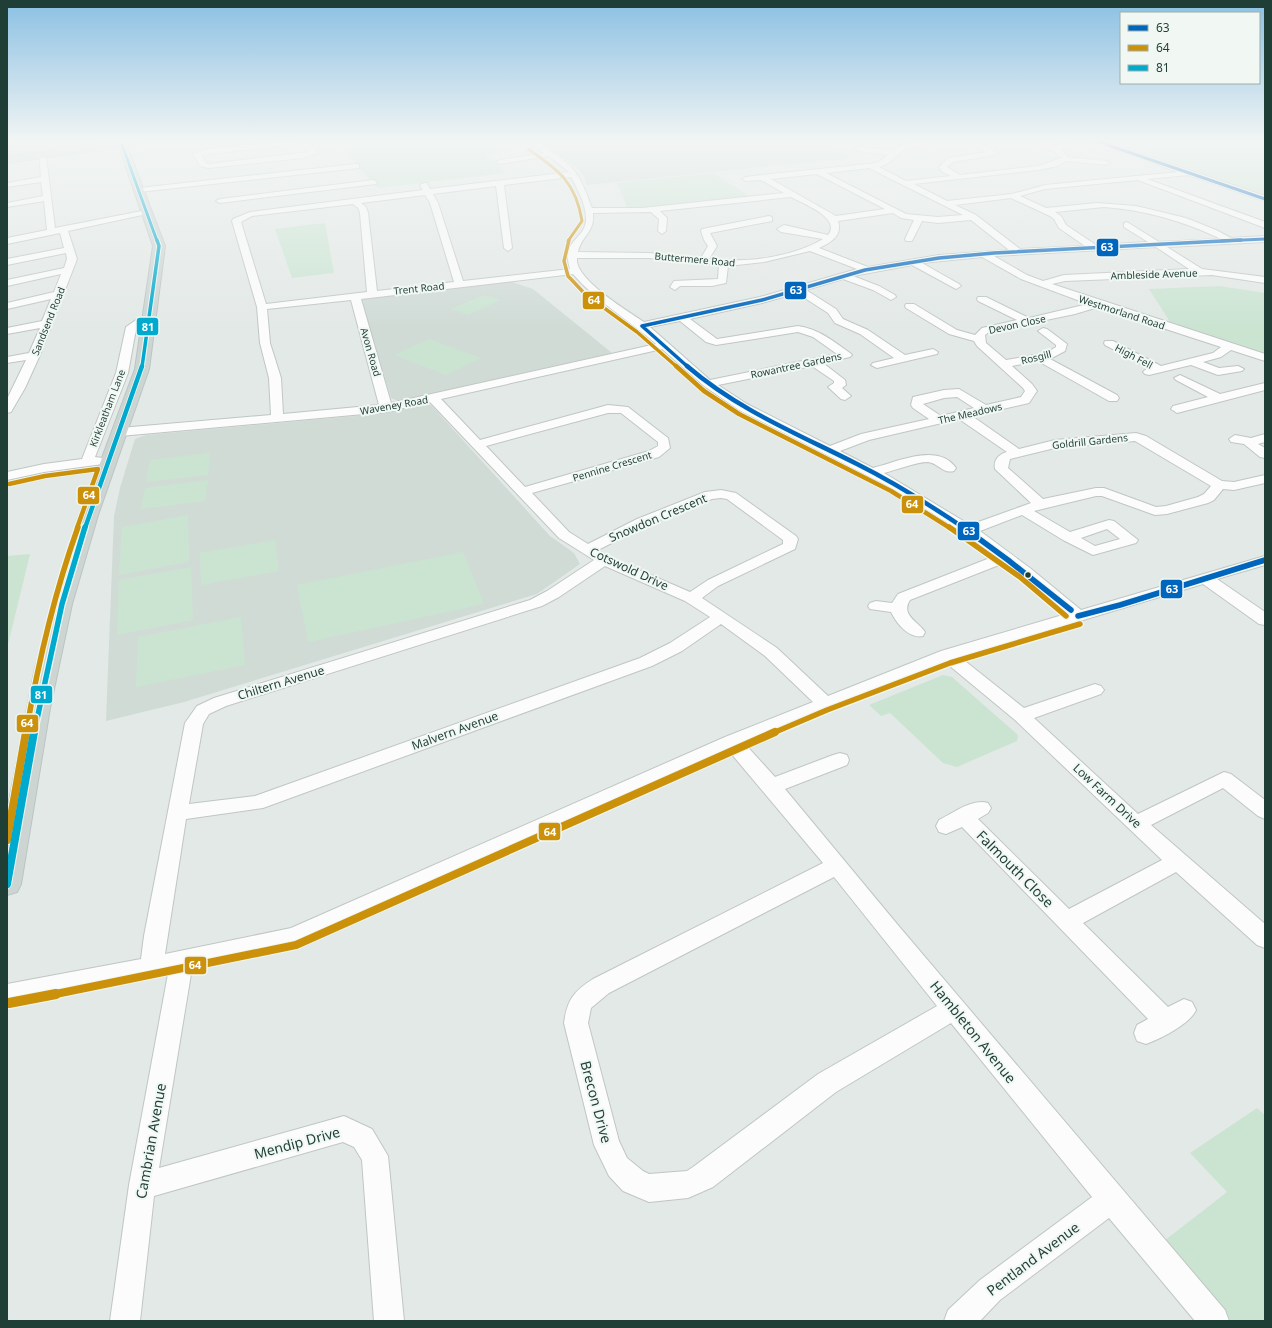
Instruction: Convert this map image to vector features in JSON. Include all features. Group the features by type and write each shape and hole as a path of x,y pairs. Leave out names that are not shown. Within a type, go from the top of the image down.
{"main road":[{"name":"Kirkleatham Lane","path":"7,884 33,736 54,634 74,562 142,369 150,321 159,246 144,204"}],"street":[{"name":"Sandsend Road","path":"7,410 34,355 72,259 70,249 58,230 52,229 49,204"},
{"path":"290,204 293,209"},
{"path":"277,419 275,378 265,343 262,306 236,221 250,214 332,204"},
{"path":"358,204 362,207 364,213 372,294"},
{"path":"434,204 459,284"},
{"path":"502,204 508,248"},
{"path":"586,204 589,211 590,222 587,230 575,244 572,255 575,271 590,288 642,326 708,384 743,406 873,472 969,530 1078,616"},
{"path":"589,211 653,209 700,204"},
{"path":"809,204 833,219 892,211"},
{"path":"879,204 892,211 919,220 973,217"},
{"path":"950,204 973,217 1018,252"},
{"path":"1032,204 1047,210 1058,218 1062,226 1094,248"},
{"path":"1208,204 1265,225"},
{"path":"261,213 282,216 309,212 325,205"},
{"path":"1047,210 1095,205 1130,207 1166,214 1230,241"},
{"path":"653,209 663,218 662,231"},
{"path":"7,241 147,212"},
{"path":"704,260 713,246 705,231 754,218 769,219"},
{"path":"784,228 781,229 831,238 835,230 833,219"},
{"path":"909,238 910,233 919,220"},
{"path":"1127,225 1200,272"},
{"path":"899,237 920,239"},
{"name":"Buttermere Road","path":"572,255 636,255 724,263 749,262 812,249 831,238"},
{"path":"642,326 683,318 799,290 868,270 913,262 984,254 1265,239"},
{"path":"7,262 70,249"},
{"path":"812,249 851,262 868,270"},
{"name":"Westmorland Road","path":"984,254 1024,277 1098,304 1265,358"},
{"path":"913,262 956,286"},
{"path":"675,287 677,283 712,284 723,281 724,263"},
{"path":"7,283 68,270"},
{"name":"Trent Road","path":"262,306 575,271"},
{"name":"Ambleside Avenue","path":"1043,284 1064,278 1200,272 1265,280"},
{"path":"843,276 870,286 891,297"},
{"path":"870,286 883,282"},
{"path":"799,290 832,312 839,321 864,332 903,359"},
{"path":"7,306 58,294"},
{"name":"Avon Road","path":"354,296 386,408"},
{"path":"994,296 978,299 1027,321"},
{"name":"Devon Close","path":"979,339 980,334 986,330 1060,315 1098,304"},
{"path":"908,310 919,312 953,332 979,339"},
{"name":"Devon Close","path":"1060,315 1074,322"},
{"name":"Rowantree Gardens","path":"683,318 710,340 716,342 805,329 846,355 708,384"},
{"name":"Kirkleatham Lane","path":"87,462 122,373 131,326 140,322 150,321"},
{"path":"7,331 47,323"},
{"name":"Rosgill","path":"1004,364 1040,358 1061,349 1065,343 1043,331"},
{"name":"The Meadows","path":"832,450 865,437 1025,400 1032,391 981,344 979,339"},
{"name":"High Fell","path":"1120,341 1104,344 1154,370 1194,362"},
{"name":"Waveney Road","path":"120,432 386,408 664,345"},
{"path":"1194,362 1217,355 1230,346"},
{"path":"877,365 933,352"},
{"path":"7,360 34,355"},
{"path":"1040,358 1113,398"},
{"path":"814,362 839,380 840,385 834,387 845,396"},
{"path":"1194,362 1218,372 1238,369"},
{"path":"1180,378 1218,398"},
{"path":"1091,385 1104,382"},
{"path":"1177,409 1265,386"},
{"path":"939,420 917,405 917,400 944,394 959,393 985,410"},
{"name":"Cotswold Drive","path":"434,398 564,535 604,560 651,578 691,598 721,617 771,652 824,703"},
{"name":"Pennine Crescent","path":"478,444 608,409 618,408 624,410 664,441 664,448 654,454 522,492"},
{"path":"962,415 1017,453"},
{"name":"Goldrill Gardens","path":"1040,504 1002,470 1001,465 1004,457 1055,444 1136,437 1142,439 1219,485"},
{"path":"1235,439 1251,442 1265,438"},
{"path":"1251,442 1251,446 1265,454"},
{"path":"873,472 926,458 938,460 949,468"},
{"path":"7,476 44,468 110,460"},
{"path":"969,530 1040,504 1104,492 1161,511 1204,500 1209,497 1219,485 1234,486 1263,481"},
{"name":"Snowdon Crescent","path":"587,550 642,522 710,495 721,494 732,496 791,539 790,546 713,583 691,598"},
{"path":"1023,510 1068,537"},
{"path":"917,632 903,619 898,608 900,601 909,594 1005,557"},
{"name":"Chiltern Avenue","path":"152,967 155,936 194,723 203,710 220,702 536,603 553,594 604,560"},
{"path":"7,995 182,961 294,937 732,742 824,703 947,655 1120,605 1265,560"},
{"path":"1205,578 1265,620"},
{"path":"876,606 898,608"},
{"name":"Malvern Avenue","path":"177,813 256,803 646,662 676,647 721,617"},
{"name":"Low Farm Drive","path":"947,655 1021,716 1136,824 1265,938"},
{"path":"1021,716 1095,690"},
{"name":"Hambleton Avenue","path":"732,742 773,786 836,866 1111,1200 1214,1321"},
{"path":"773,786 840,760"},
{"path":"1136,824 1224,779 1265,811"},
{"name":"Falmouth Close","path":"963,817 1067,921 1175,1016 1146,1033"},
{"path":"1067,921 1178,861"},
{"name":"Brecon Drive","path":"836,866 601,986 583,998 577,1011 576,1023 606,1145 618,1167 633,1181 649,1188 688,1184 703,1177 827,1083 954,1009"},
{"name":"Cambrian Avenue","path":"125,1321 143,1186 182,961"},
{"name":"Mendip Drive","path":"143,1186 344,1129 363,1138 375,1156 388,1321"},
{"name":"Pentland Avenue","path":"959,1321 990,1290 1111,1200"}],"shaded area":[{"path":"512,282 533,289 612,353 398,401 391,398 361,300 369,297"},
{"path":"423,404 431,405 550,536 574,553 580,564 537,594 184,702 106,721 114,516 120,488 135,439 146,435 367,415"}],"green space":[{"path":"626,204 679,204 628,209"},
{"path":"325,223 334,273 292,278 275,229"},
{"path":"1219,286 1265,293 1265,355 1172,325 1149,289"},
{"path":"484,295 501,300 468,315 451,309"},
{"path":"429,339 481,358 446,375 394,355"},
{"path":"210,453 208,475 146,482 150,460"},
{"path":"208,480 205,501 141,509 145,488"},
{"path":"188,515 189,562 119,575 122,527"},
{"path":"275,540 279,571 201,585 200,553"},
{"path":"463,552 484,604 308,642 297,585"},
{"path":"30,554 7,649 7,556"},
{"path":"191,567 193,620 117,635 119,580"},
{"path":"241,617 245,665 136,687 138,637"},
{"path":"943,675 952,677 1018,735 1017,741 957,767 943,763 890,713 881,716 869,705"},
{"path":"1257,1108 1265,1115 1265,1321 1231,1321 1164,1241 1227,1192 1190,1153"}],"transit line":[{"name":"81","path":"7,884 38,708 62,604 89,515 142,369 159,246 144,204"},
{"name":"64","path":"579,204 582,221 568,241 564,261 568,276 585,294 637,332 704,391 739,414 891,491 965,537 1020,577 1066,616"},
{"name":"63","path":"642,326 762,300 865,270 939,258 994,253 1265,239"},
{"name":"63","path":"642,326 695,373 730,399 771,422 877,474 943,513 987,544 1071,610"},
{"name":"64","path":"7,840 28,720 54,602 98,469 45,476 9,484"},
{"name":"63","path":"1078,616 1120,605 1265,560"},
{"name":"64","path":"9,1003 296,945 735,749 827,710 950,663 1080,624"}]}
